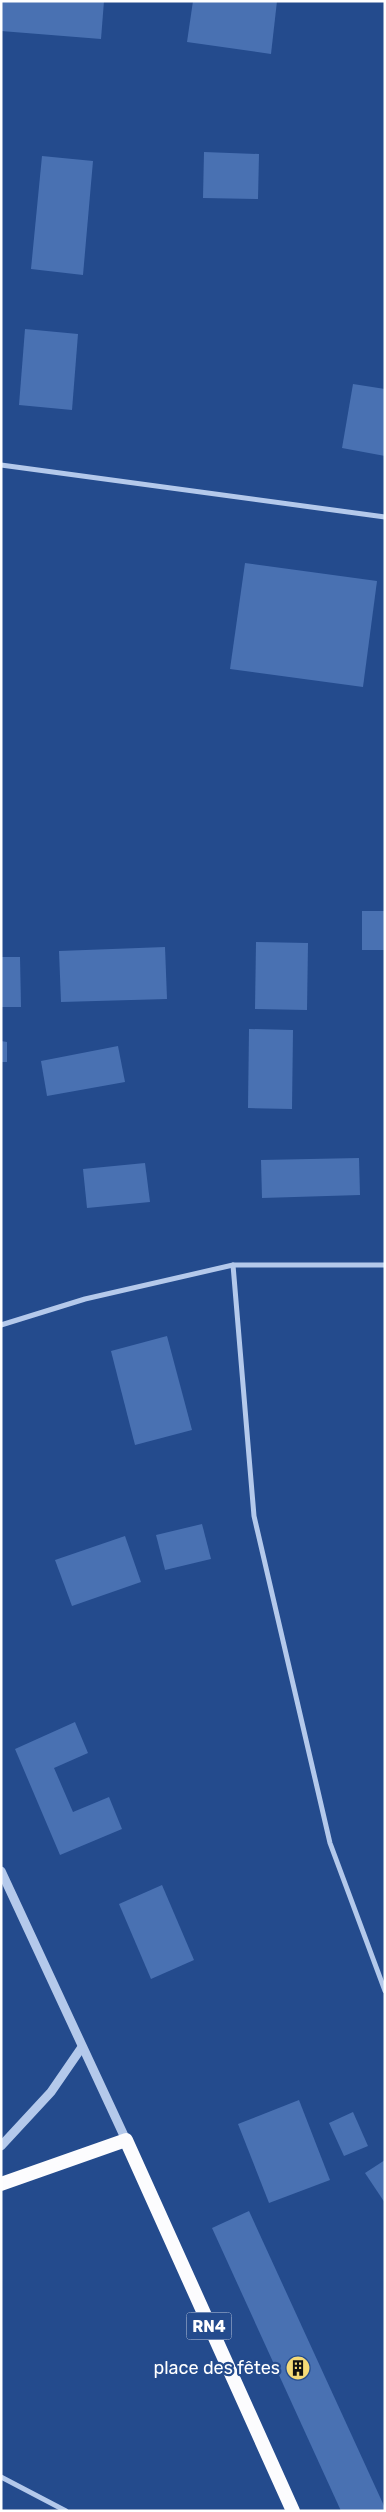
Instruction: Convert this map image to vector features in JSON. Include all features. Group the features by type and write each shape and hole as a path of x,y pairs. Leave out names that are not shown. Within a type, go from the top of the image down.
{"highway":[{"path":"1,2184 126,2140"},
{"name":"RN4","path":"126,2140 293,2511"}],"street":[{"path":"1,465 385,517"},
{"path":"1,1325 85,1299 234,1266 385,1265"},
{"path":"234,1266 254,1516 330,1843 385,1991"},
{"path":"1,1871 126,2140"},
{"path":"1,2146 51,2092 82,2047"},
{"path":"1,2477 66,2511"}],"building":[{"path":"1,1 104,1 101,39 1,31"},
{"path":"193,1 277,1 271,54 187,42"},
{"path":"204,152 259,154 258,199 203,198"},
{"path":"42,156 93,161 83,275 31,269"},
{"path":"25,329 78,334 72,410 19,405"},
{"path":"353,384 385,389 385,456 342,448"},
{"path":"245,563 377,581 363,687 230,669"},
{"path":"362,911 385,911 385,950 362,950"},
{"path":"256,942 308,943 307,1010 255,1009"},
{"path":"165,947 167,999 61,1002 59,951"},
{"path":"1,957 20,957 21,1007 1,1007"},
{"path":"249,1029 293,1030 292,1109 248,1108"},
{"path":"1,1041 7,1042 7,1062 1,1062"},
{"path":"118,1046 125,1082 47,1096 41,1061"},
{"path":"359,1158 360,1195 262,1198 261,1160"},
{"path":"145,1163 150,1202 87,1208 83,1169"},
{"path":"167,1336 192,1430 135,1445 111,1351"},
{"path":"202,1524 211,1559 165,1570 156,1535"},
{"path":"125,1536 141,1582 72,1606 55,1560"},
{"path":"75,1722 88,1753 54,1768 73,1812 109,1797 122,1829 60,1855 15,1749"},
{"path":"162,1885 194,1960 151,1979 119,1904"},
{"path":"299,2100 330,2180 269,2203 238,2124"},
{"path":"353,2112 368,2146 344,2156 329,2123"},
{"path":"385,2160 385,2203 365,2173"},
{"name":"place des fêtes","path":"249,2211 385,2511 341,2511 212,2228"}],"place":[{"name":"place des fêtes","path":"298,2368"}]}
